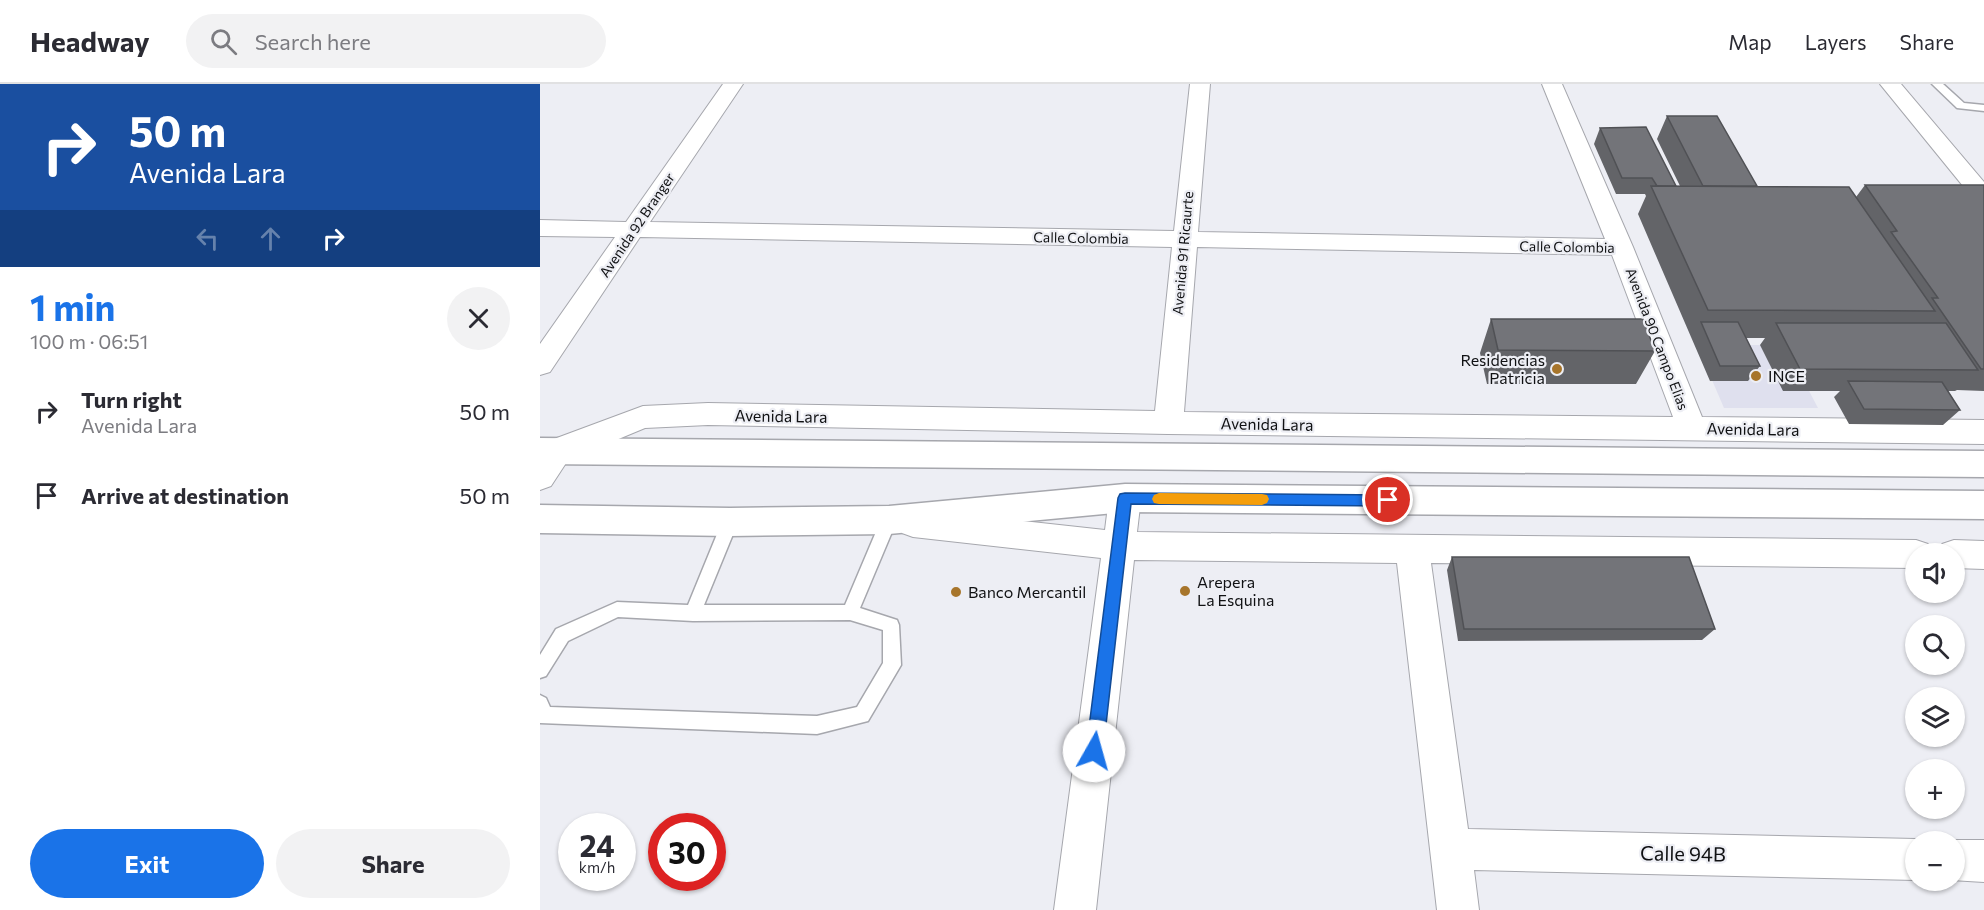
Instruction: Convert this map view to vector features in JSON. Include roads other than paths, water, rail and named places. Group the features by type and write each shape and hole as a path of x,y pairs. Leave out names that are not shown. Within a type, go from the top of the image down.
{"street":[{"name":"Avenida 92 Branger","path":"540,365 733,84"},
{"name":"Avenida 91 Ricaurte","path":"1168,423 1200,84"},
{"name":"Avenida 90 Campo Elias","path":"1552,84 1621,248 1692,428"},
{"path":"1890,84 1984,197"},
{"name":"Calle Colombia","path":"540,228 1621,248"},
{"name":"Avenida Lara","path":"548,451 643,417 708,414 1168,423 1984,432"},
{"path":"540,477 548,451"},
{"name":"Avenida Lara","path":"548,451 1984,464"},
{"path":"1075,910 1125,498"},
{"path":"540,519 730,522 888,520 1125,498 1984,505"},
{"path":"888,520 1119,546 1905,554"},
{"path":"1412,548 1458,910"},
{"path":"1965,554 1984,555"},
{"name":"Calle 94B","path":"1451,849 1905,860"},
{"path":"1965,861 1984,861"}],"lane":[{"path":"1937,84 1960,105 1984,108"},
{"path":"850,612 888,520"},
{"path":"693,613 730,522"},
{"path":"540,670 562,635 617,609 693,613 850,612 891,625 892,665 862,716 817,725 544,716 540,704"}],"place":[{"name":"Residencias Patricia","path":"1557,369"},
{"name":"INCE","path":"1756,376"},
{"name":"Arepera La Esquina","path":"1185,591"},
{"name":"Banco Mercantil","path":"956,592"}]}
